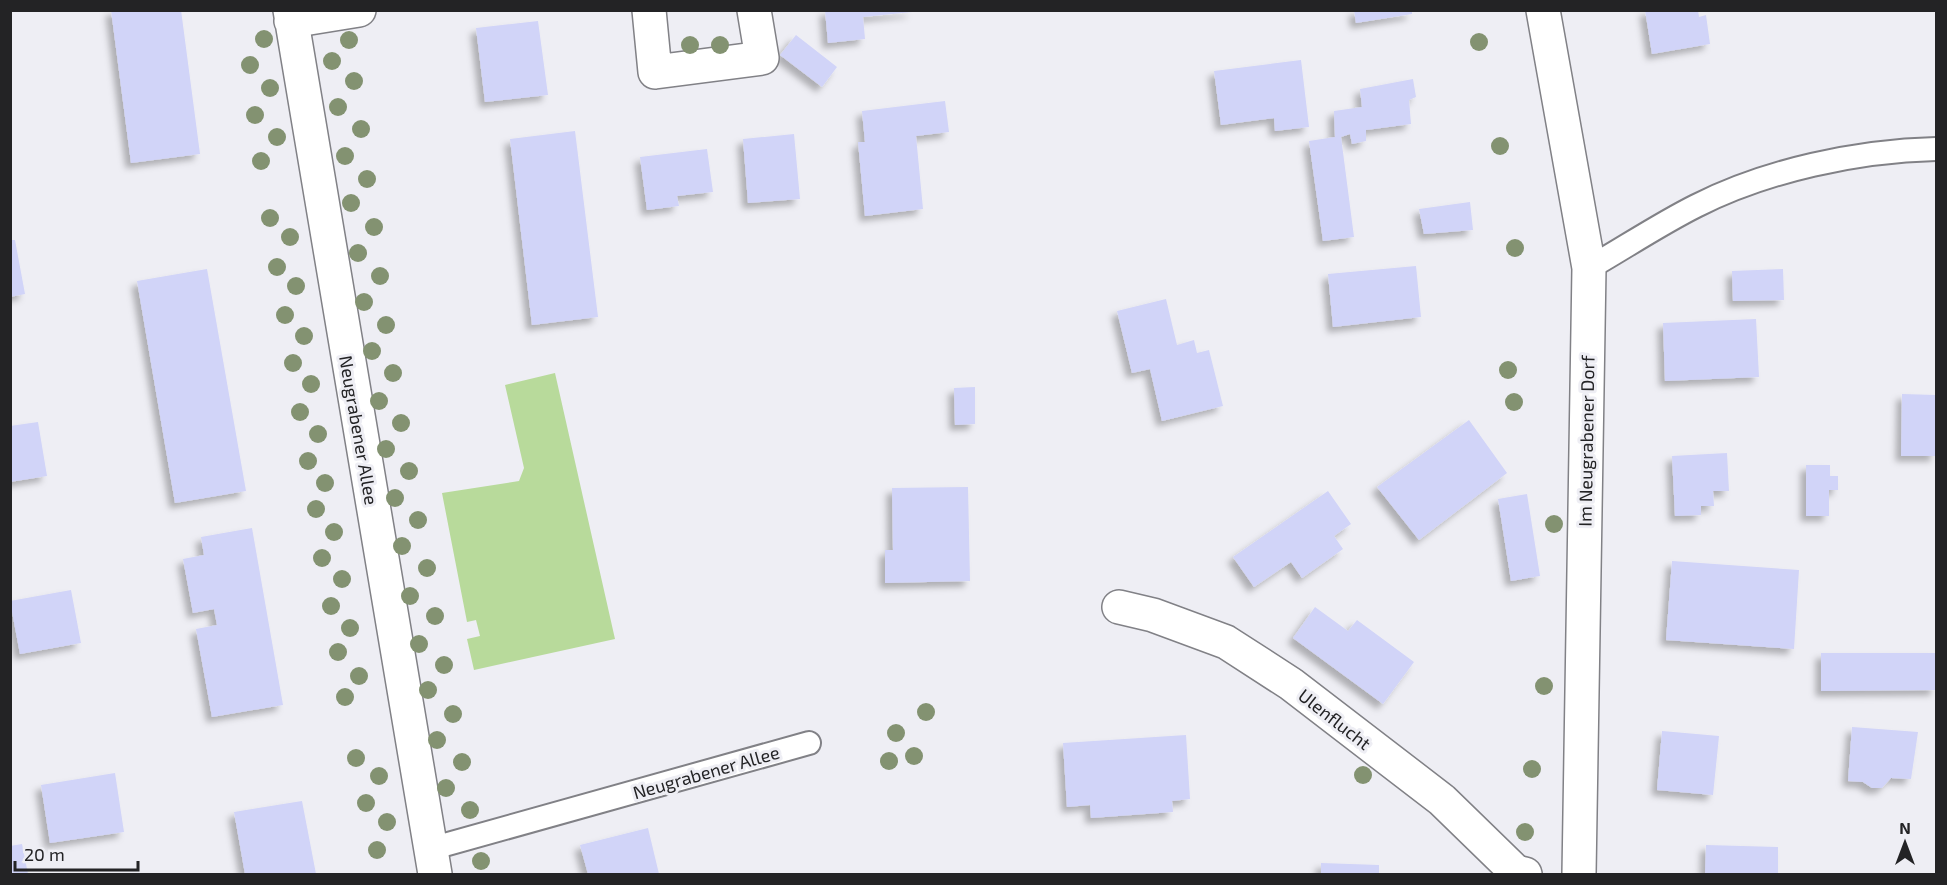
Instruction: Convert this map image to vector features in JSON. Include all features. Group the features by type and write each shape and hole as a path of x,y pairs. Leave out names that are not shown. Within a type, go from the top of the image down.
{"street":[{"path":"290,16 359,10"},
{"path":"649,10 655,72 762,58 754,10"},
{"name":"Im Neugrabener Dorf","path":"1544,10 1589,268 1579,874"},
{"name":"Neugrabener Allee","path":"290,16 433,862"},
{"name":"Ulenflucht","path":"1119,607 1153,615 1226,642 1291,684 1442,800 1516,872 1525,874"}],"lane":[{"path":"1589,268 1697,205 1801,165 1909,150 1936,149"},
{"name":"Neugrabener Allee","path":"433,862 809,743"}],"green space":[{"path":"555,373 615,639 474,670 467,639 480,636 476,620 467,622 442,493 519,481 524,468 505,385"}],"building":[{"path":"111,10 181,10 200,154 131,163"},
{"path":"825,10 912,10 912,12 863,17 865,39 828,43"},
{"path":"1354,10 1412,10 1412,14 1356,23"},
{"path":"1645,10 1698,10 1699,17 1706,15 1710,44 1652,54"},
{"path":"538,21 548,95 485,102 476,28"},
{"path":"796,35 837,67 822,87 780,55"},
{"path":"1301,60 1309,127 1275,131 1274,118 1221,125 1214,71"},
{"path":"1413,79 1416,97 1409,100 1411,124 1366,130 1366,141 1352,144 1350,134 1341,137 1354,237 1323,241 1309,141 1335,137 1334,111 1362,107 1360,89"},
{"path":"945,101 949,132 916,136 923,209 865,216 858,142 865,142 862,111"},
{"path":"575,131 598,317 532,325 510,139"},
{"path":"794,134 800,199 748,203 743,139"},
{"path":"707,149 713,192 677,196 679,206 647,210 640,157"},
{"path":"1470,202 1473,230 1424,234 1419,209"},
{"path":"10,240 15,240 25,294 10,297"},
{"path":"1416,266 1421,317 1333,327 1328,274"},
{"path":"207,269 246,491 175,503 137,281"},
{"path":"1783,269 1784,300 1733,301 1732,271"},
{"path":"1166,299 1177,345 1194,340 1197,353 1209,350 1223,406 1162,421 1150,369 1132,373 1117,311"},
{"path":"1756,319 1759,377 1665,381 1663,323"},
{"path":"975,387 975,424 955,425 954,388"},
{"path":"1902,394 1936,395 1936,456 1901,456"},
{"path":"1469,420 1507,473 1419,540 1377,487"},
{"path":"38,422 47,476 10,482 10,426"},
{"path":"1727,453 1729,491 1713,491 1714,506 1701,506 1701,515 1675,516 1672,456"},
{"path":"1806,465 1830,465 1830,476 1838,476 1838,490 1829,490 1829,516 1806,516"},
{"path":"968,487 970,581 885,583 885,550 893,550 892,488"},
{"path":"1328,491 1351,524 1334,536 1343,549 1302,578 1291,562 1254,587 1233,557"},
{"path":"1527,494 1540,576 1511,581 1498,499"},
{"path":"252,528 283,705 212,717 196,629 217,625 214,609 193,613 183,559 204,555 201,537"},
{"path":"1672,561 1799,570 1794,649 1666,640"},
{"path":"71,590 81,643 20,654 10,601"},
{"path":"1315,607 1348,631 1357,620 1414,662 1383,704 1293,638"},
{"path":"1821,653 1936,653 1936,690 1821,691"},
{"path":"1852,727 1918,732 1911,779 1891,778 1882,788 1872,788 1863,782 1848,781"},
{"path":"1662,731 1719,736 1713,795 1657,790"},
{"path":"1186,735 1190,799 1172,801 1173,812 1091,818 1090,805 1067,807 1063,743"},
{"path":"115,773 124,832 50,843 41,785"},
{"path":"302,801 316,874 245,874 234,812"},
{"path":"648,828 659,874 588,874 580,845"},
{"path":"22,844 28,874 10,874 10,846"},
{"path":"1706,845 1778,847 1778,874 1705,874"},
{"path":"1321,863 1379,865 1379,874 1321,874"}]}
